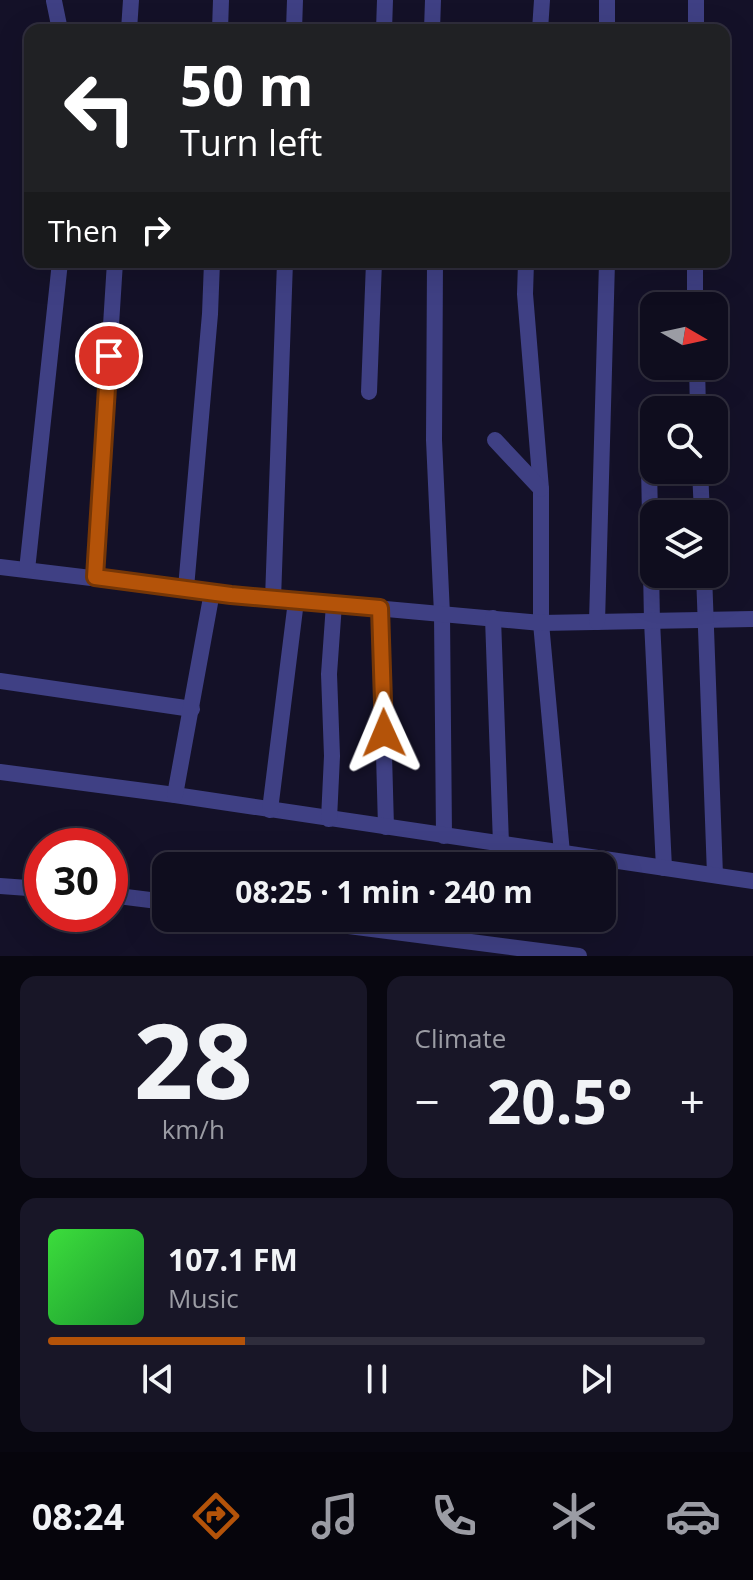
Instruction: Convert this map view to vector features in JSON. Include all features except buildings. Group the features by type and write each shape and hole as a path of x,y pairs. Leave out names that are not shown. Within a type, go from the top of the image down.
{"street":[{"path":"129,24 131,0"},
{"path":"220,24 221,0"},
{"path":"294,24 295,0"},
{"path":"384,24 385,0"},
{"path":"432,24 433,0"},
{"path":"540,24 542,0"},
{"path":"607,0 607,24"},
{"path":"696,0 696,24"},
{"path":"54,1 59,24"},
{"path":"27,570 59,268"},
{"path":"95,577 115,268"},
{"path":"186,588 212,268"},
{"path":"273,599 285,268"},
{"path":"369,392 374,268"},
{"path":"435,268 434,440 442,614 444,836"},
{"path":"526,268 525,294 541,489 541,623 562,852"},
{"path":"597,622 607,268"},
{"path":"695,268 695,292"},
{"path":"495,440 541,489"},
{"path":"649,484 652,621 664,868"},
{"path":"0,567 273,599 541,623 753,619"},
{"path":"704,588 715,875"},
{"path":"175,795 212,592"},
{"path":"270,810 296,601"},
{"path":"329,819 332,756 329,674 334,604"},
{"path":"380,608 386,827"},
{"path":"493,618 501,844"},
{"path":"0,681 192,709"},
{"path":"0,772 555,852"},
{"path":"616,861 753,881"},
{"path":"0,886 24,888"},
{"path":"128,897 152,900"},
{"path":"395,932 579,956"}],"route":[{"path":"109,356 95,577 231,595 380,608 384,733"}]}
